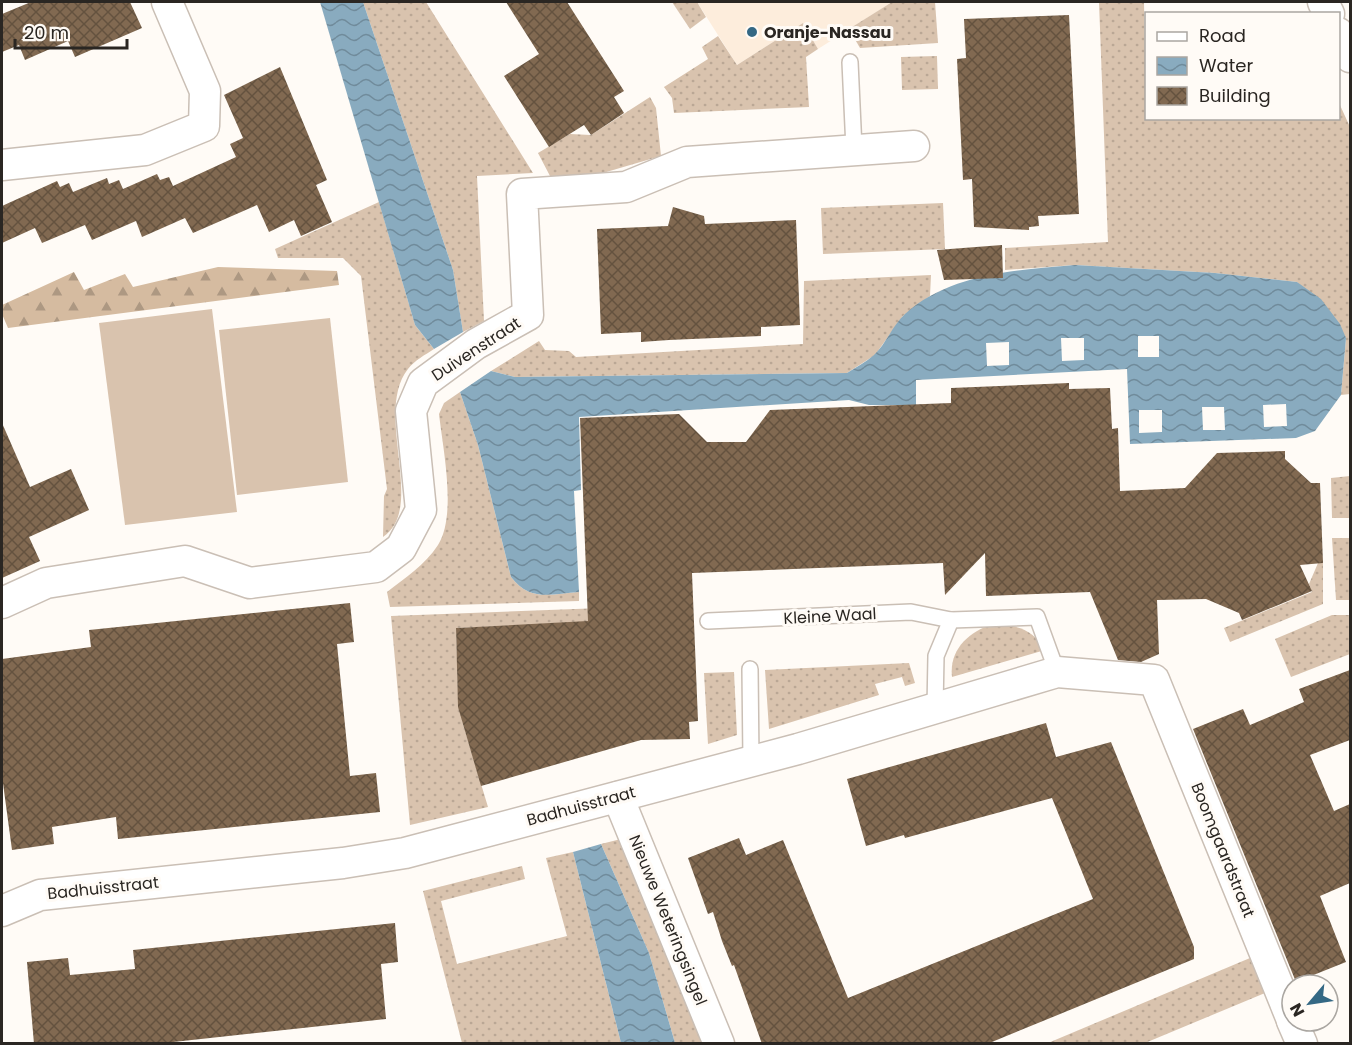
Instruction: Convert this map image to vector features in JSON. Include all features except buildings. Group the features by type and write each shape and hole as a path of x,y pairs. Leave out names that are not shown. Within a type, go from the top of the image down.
{"street":[{"path":"2,165 145,150 204,126 205,92 167,2"},
{"path":"1340,37 1350,57"},
{"name":"Duivenstraat","path":"2,603 46,583 184,561 250,583 376,567 401,548 421,510 411,411 423,383 476,344 528,315 522,194 626,187 687,162 914,146"},
{"name":"Badhuisstraat","path":"2,911 40,895 344,863 405,853 751,761 1057,672 1154,680"},
{"name":"Boomgaardstraat","path":"1154,680 1280,991"},
{"name":"Nieuwe Weteringsingel","path":"618,797 719,1044"}],"lane":[{"path":"850,62 854,149"},
{"name":"Kleine Waal","path":"708,621 911,612 951,620 1037,617 1057,672"},
{"path":"935,708 936,656 951,620"},
{"path":"750,669 751,761"}],"shaded area":[{"path":"363,2 426,2 533,173 477,176 484,321 463,332 453,270"},
{"path":"672,2 697,2 706,17 690,29"},
{"name":"Oranje-Nassau","path":"697,2 892,2 818,49 803,23 737,65"},
{"path":"892,2 935,2 938,43 860,48 849,29"},
{"path":"1099,2 1144,2 1145,120 1340,120 1340,105 1350,127 1350,394 1341,395 1346,338 1297,282 1215,273 1075,265 1005,270 1005,248 1108,242"},
{"path":"803,23 818,49 806,57 809,107 674,113 672,98 664,87 708,59 702,47 718,36 737,65"},
{"path":"937,56 938,89 902,90 901,57"},
{"path":"650,97 656,108 661,156 596,175 550,176 538,153 570,134 591,135"},
{"path":"379,202 415,325 434,349 408,369 399,388 396,434 401,505 395,523 383,537 384,496 387,489 361,276 343,258 278,258 275,249"},
{"path":"943,203 945,249 823,254 821,208"},
{"path":"931,275 930,296 903,316 875,355 847,373 515,377 491,371 539,341 545,350 569,351 576,357 803,344 804,281"},
{"path":"212,309 237,512 125,525 99,323"},
{"path":"330,318 348,482 237,495 219,330"},
{"path":"460,392 478,445 511,577 526,590 542,595 579,592 579,601 390,607 387,592 427,559 438,545 444,532 448,500 439,414 444,403"},
{"path":"1350,476 1350,518 1332,518 1331,478"},
{"path":"1332,538 1350,538 1350,600 1336,600"},
{"path":"1318,563 1323,563 1323,604 1230,642 1224,628 1312,592 1309,584"},
{"path":"602,608 603,622 456,628 458,693 463,724 488,807 410,825 391,616"},
{"path":"1332,615 1350,615 1350,654 1291,677 1275,639"},
{"path":"993,624 1017,627 1030,633 1045,650 952,677 954,658 962,643 984,627"},
{"path":"909,663 915,683 905,686 902,677 875,684 879,695 769,729 765,670"},
{"path":"734,672 737,735 708,744 704,673"},
{"path":"621,839 704,1043 675,1043 649,953 601,844"},
{"path":"573,852 621,1043 462,1043 423,891 522,866 525,879 441,901 457,964 567,936 546,858"},
{"path":"1250,958 1265,993 1145,1043 1048,1043"}],"green space":[{"path":"218,267 337,271 339,285 8,328 2,314 2,305 74,272 84,290 125,274 133,287"}],"water":[{"path":"320,2 363,2 453,270 463,332 434,349 415,325"},
{"path":"1075,265 1215,273 1297,282 1321,299 1340,324 1346,338 1341,395 1315,431 1296,438 1130,444 1127,369 916,380 916,405 869,405 849,400 579,417 581,490 574,491 579,592 542,595 526,590 511,577 478,445 460,392 491,371 515,377 847,373 874,355 905,314 923,300 942,290 985,276","holes":["1138,336 1159,336 1159,357 1138,357","1061,338 1084,338 1084,360 1062,361","1009,342 1009,365 987,366 986,343","1286,404 1287,426 1264,427 1263,405","1202,407 1224,407 1225,430 1203,430","1139,410 1162,410 1162,432 1139,433"]},
{"path":"601,844 649,953 675,1043 621,1043 573,852"}],"place":[{"name":"Oranje-Nassau","path":"752,32"}]}
